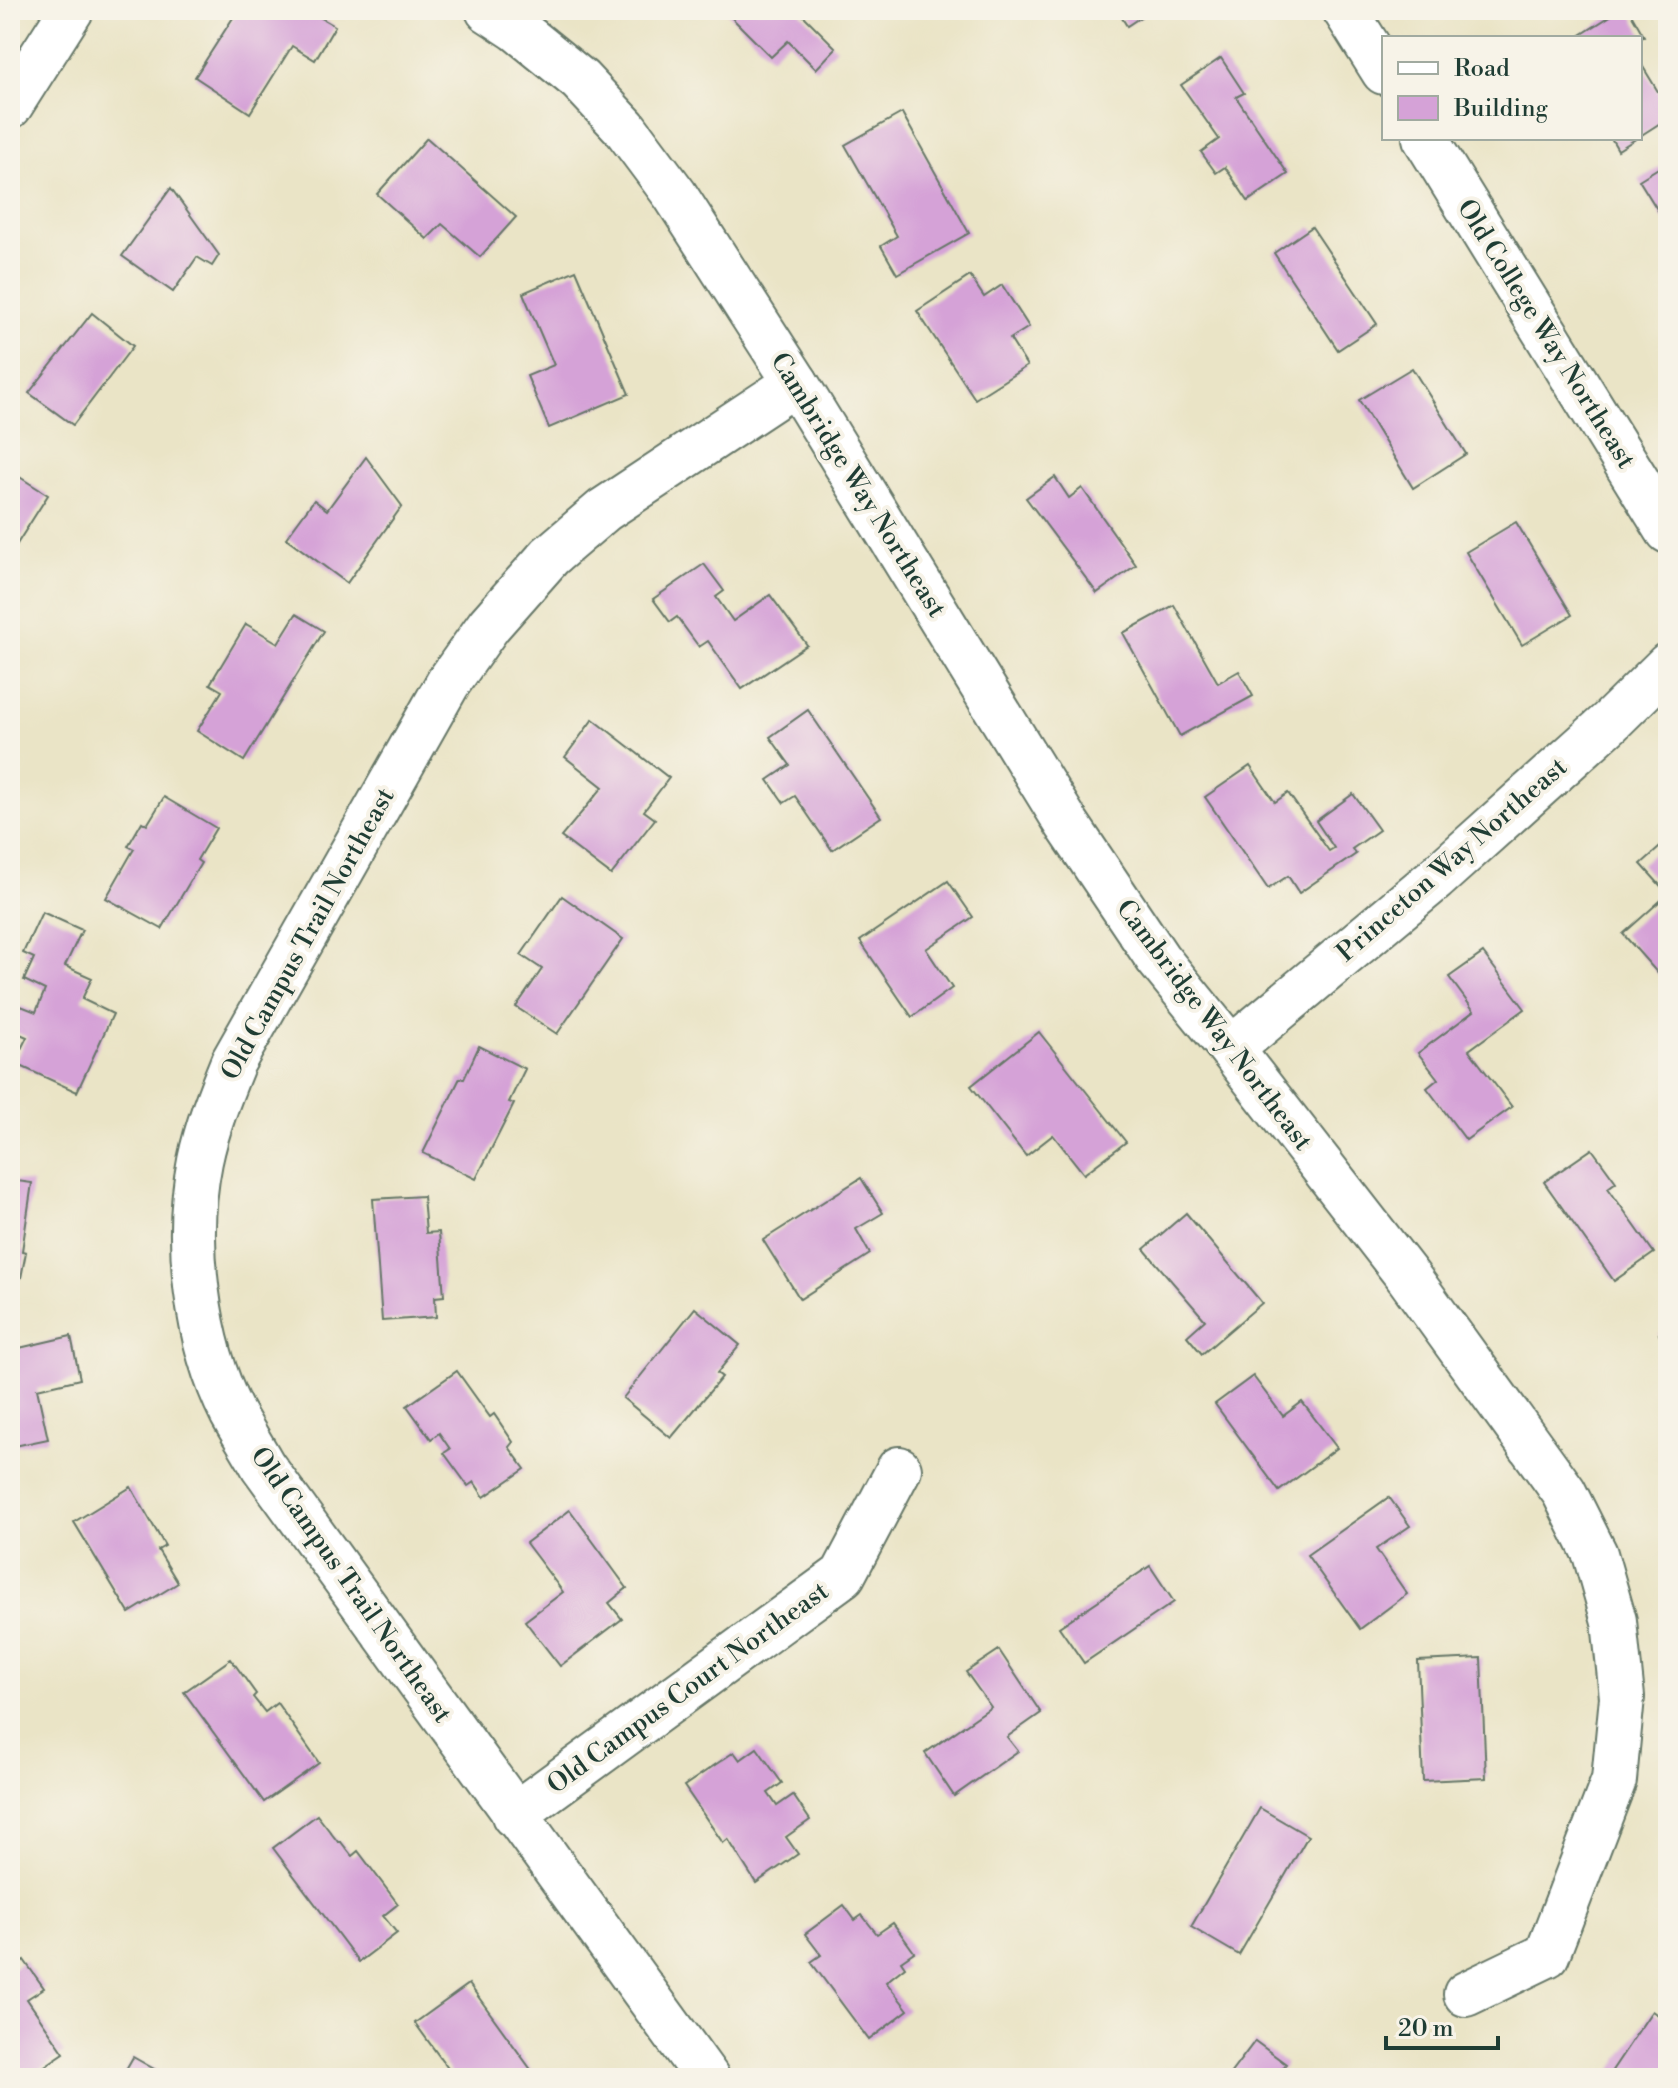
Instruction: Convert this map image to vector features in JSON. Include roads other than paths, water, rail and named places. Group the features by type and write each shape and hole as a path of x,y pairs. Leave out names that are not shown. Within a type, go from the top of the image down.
{"street":[{"path":"10,106 71,10"},
{"name":"Cambridge Way Northeast","path":"488,10 517,29 580,80 625,128 675,195 796,383 1067,824 1158,959 1409,1278 1564,1492 1595,1554 1614,1621 1622,1697 1614,1780 1547,1955 1466,1994"},
{"path":"1345,10 1382,69"},
{"name":"Old College Way Northeast","path":"1426,140 1668,531"},
{"name":"Old Campus Trail Northeast","path":"707,2078 263,1466 231,1411 209,1351 196,1289 193,1225 200,1162 214,1107 233,1062 448,683 489,625 550,556 604,510 796,383"},
{"name":"Princeton Way Northeast","path":"1231,1049 1435,879 1610,722 1668,665"},
{"name":"Old Campus Court Northeast","path":"514,1815 843,1575 899,1469"}]}
